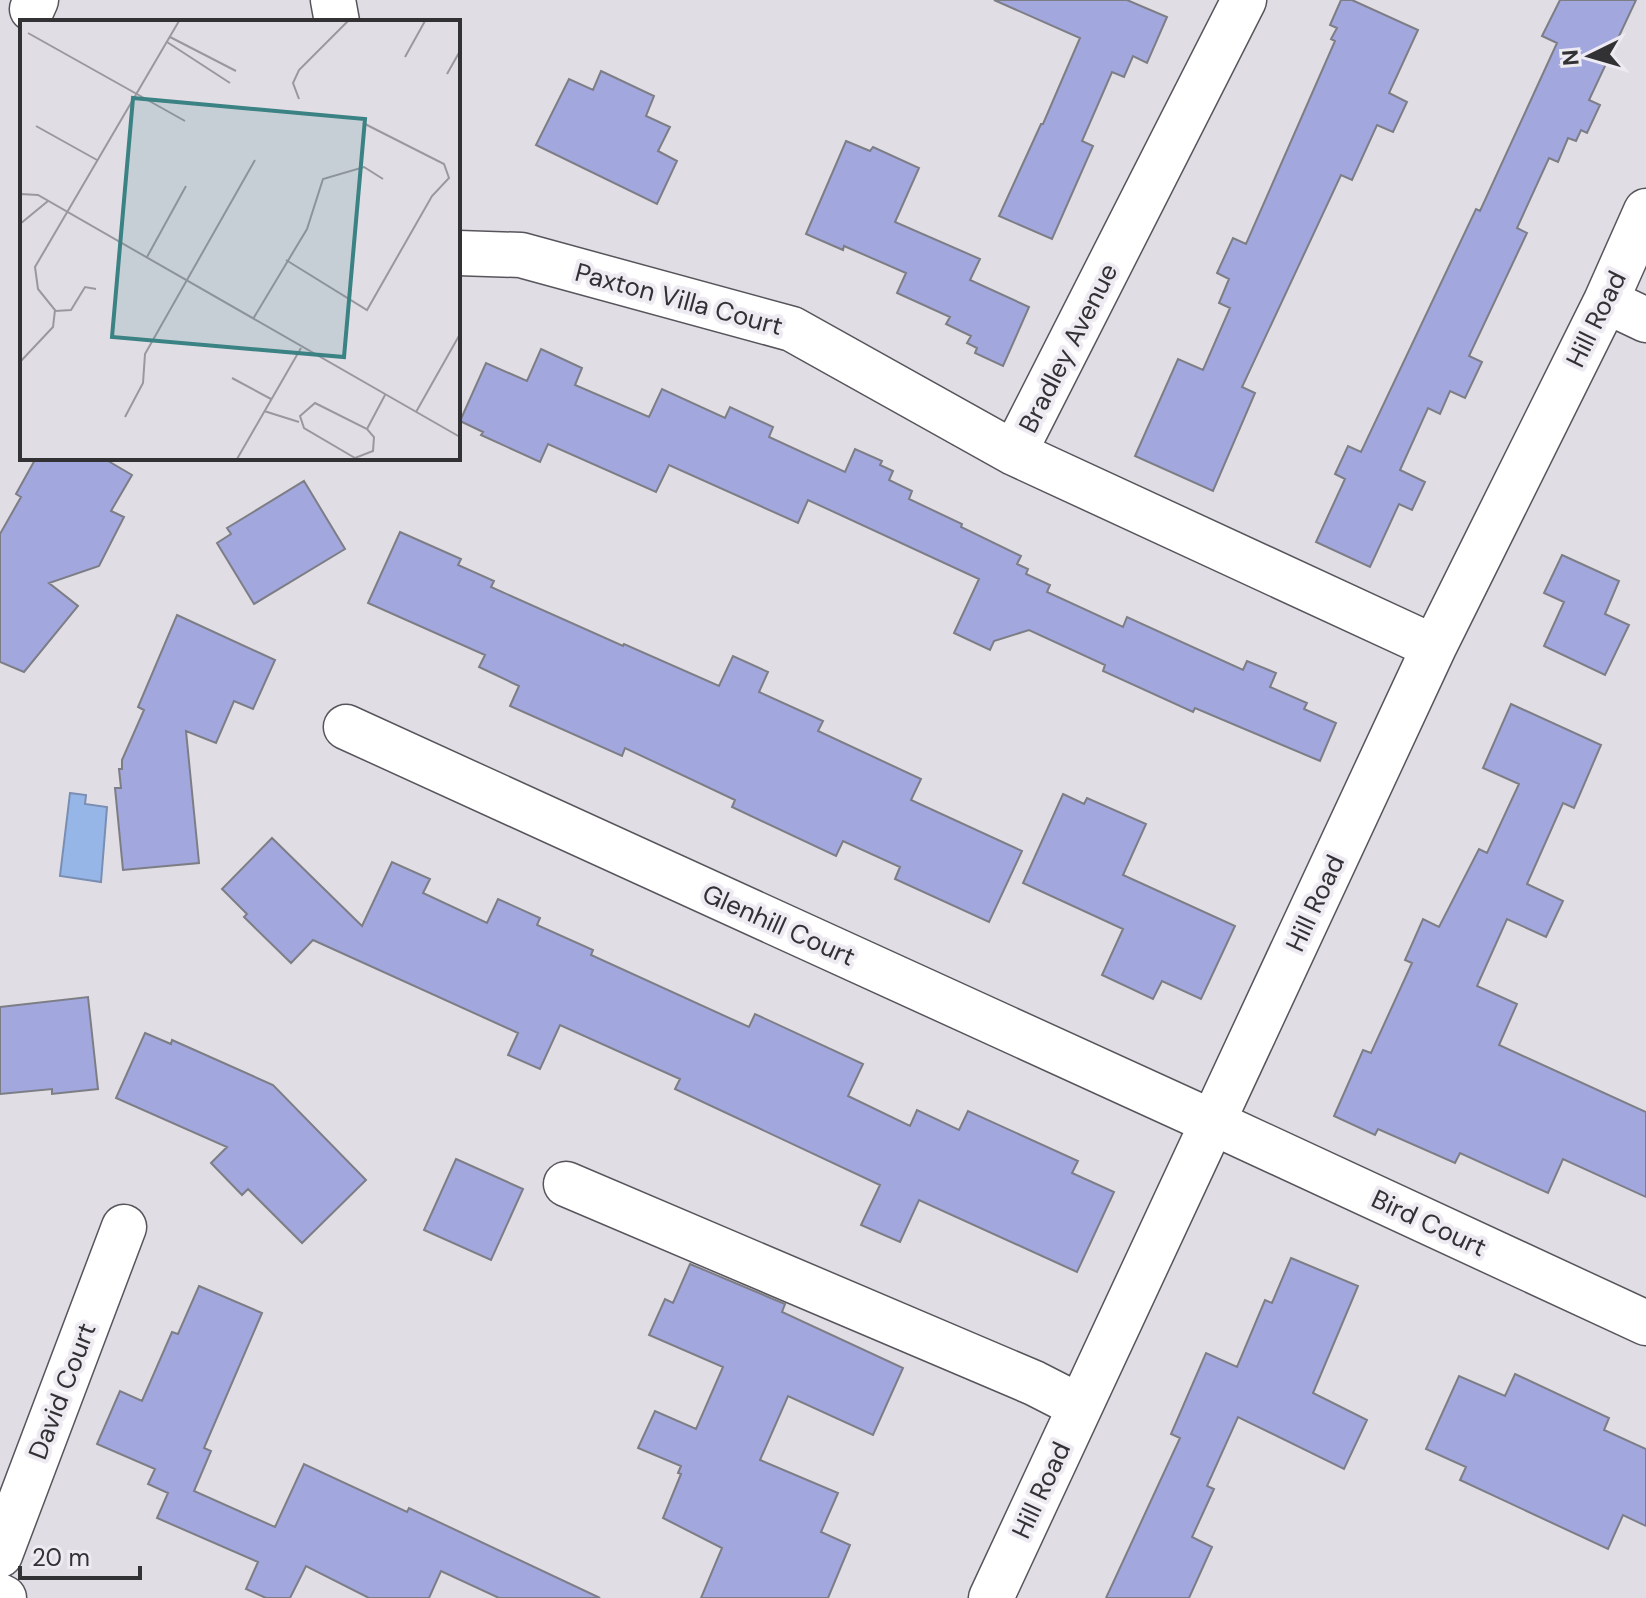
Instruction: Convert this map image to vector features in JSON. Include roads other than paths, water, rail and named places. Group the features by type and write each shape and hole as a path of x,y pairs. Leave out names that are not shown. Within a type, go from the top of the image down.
{"street":[{"path":"333,0 337,20"},
{"name":"Bradley Avenue","path":"1244,0 1014,453 1434,647"},
{"name":"Hill Road","path":"991,1598 1434,647 1606,301 1646,211"},
{"name":"Paxton Villa Court","path":"460,253 521,255 792,329 1014,453"},
{"path":"1606,301 1646,320"},
{"name":"Glenhill Court","path":"346,727 1212,1122"},
{"name":"Bird Court","path":"1212,1122 1646,1323"},
{"path":"566,1184 1034,1383 1079,1406"},
{"name":"David Court","path":"0,1555 124,1227"}],"water":[{"path":"70,793 86,795 85,804 107,807 101,882 60,876"}]}
